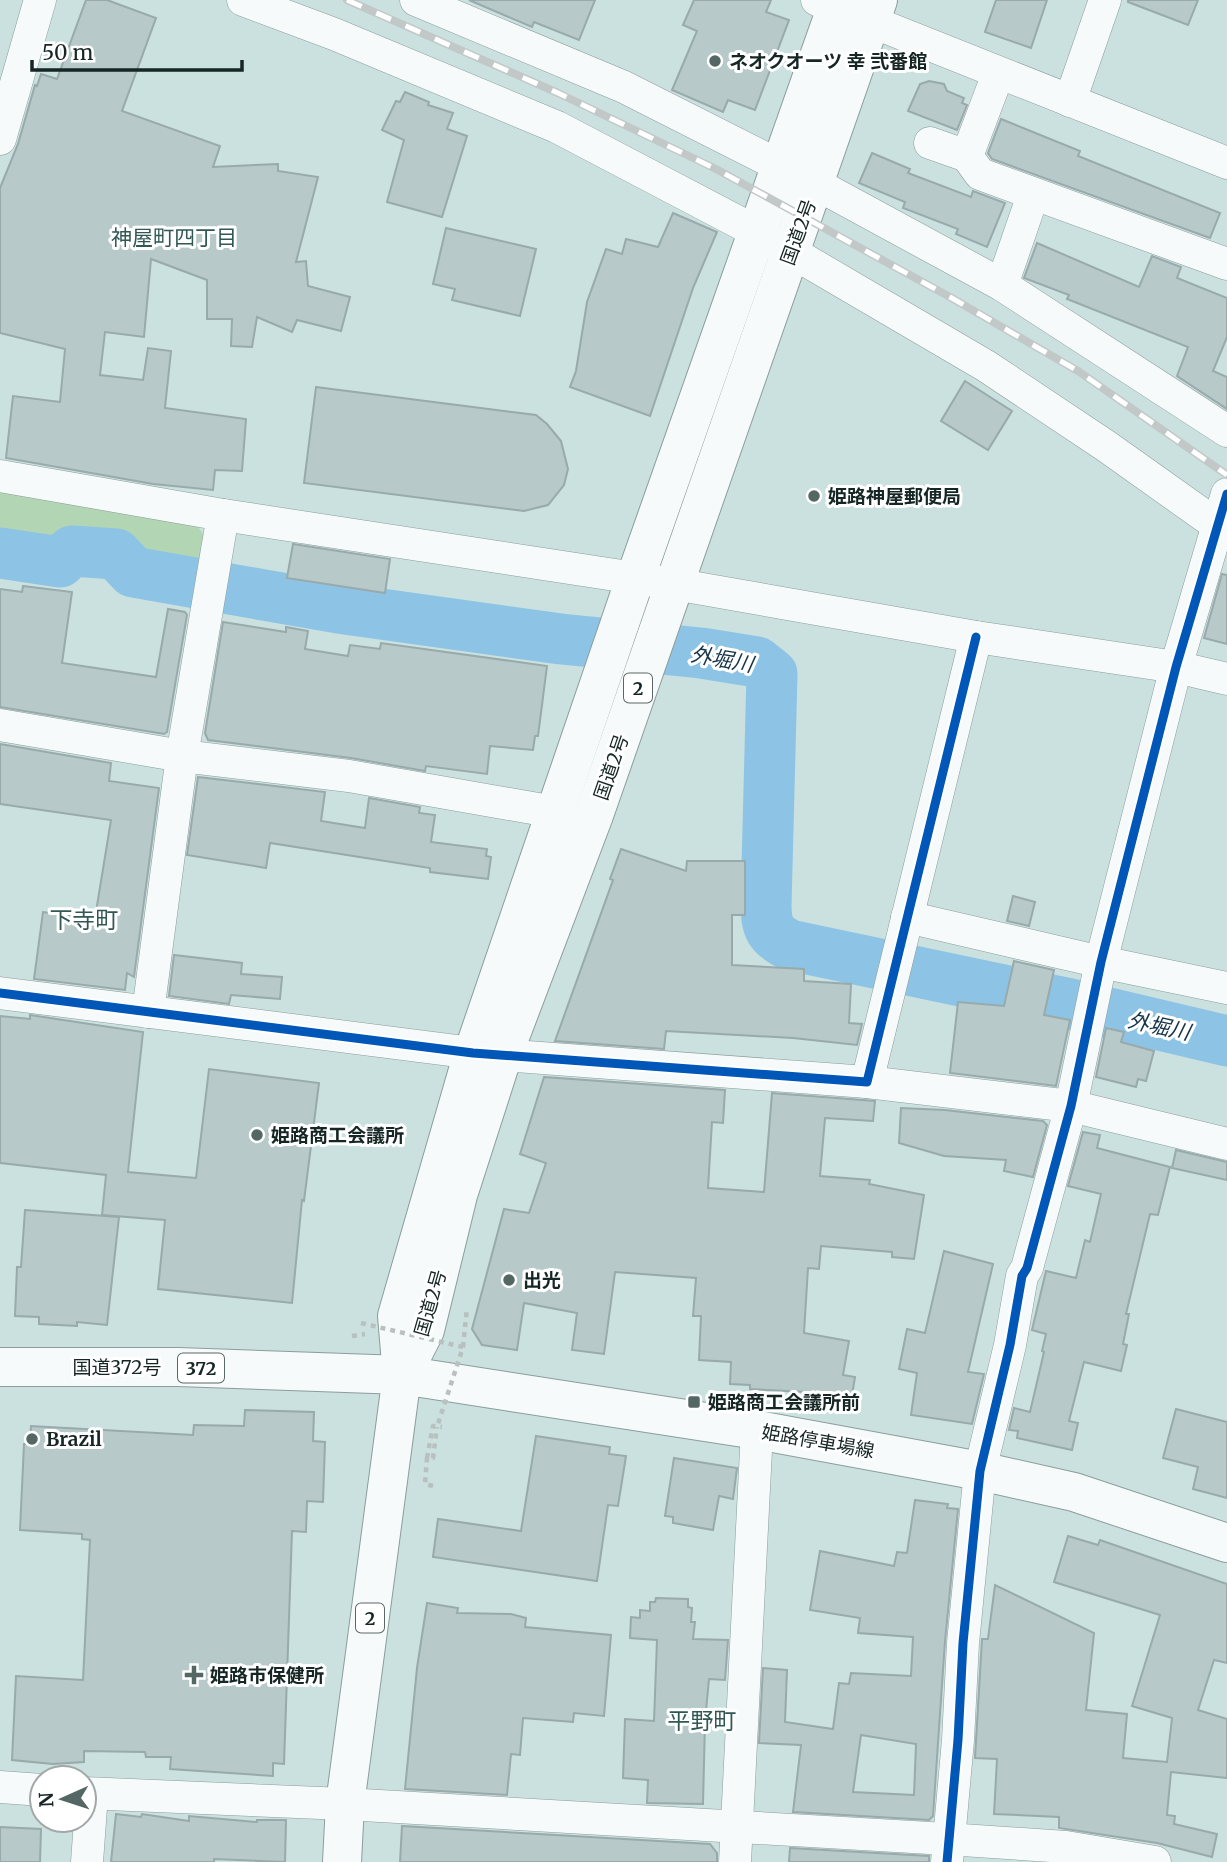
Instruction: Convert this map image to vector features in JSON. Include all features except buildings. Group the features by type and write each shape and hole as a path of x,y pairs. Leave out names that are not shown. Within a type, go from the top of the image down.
{"main road":[{"name":"国道2号","path":"488,1054 594,816 674,584 775,242 781,167 848,6"},
{"name":"国道2号","path":"342,1862 345,1804 402,1375 397,1316 488,1054 555,812 635,579 775,242 816,184 848,6"},
{"name":"国道372号","path":"0,1367 178,1367 402,1375"},
{"name":"姫路停車場線","path":"402,1375 757,1430 980,1471 1074,1492 1227,1542"}],"street":[{"path":"0,139 40,0"},
{"path":"243,0 334,34 557,127 775,242 986,366 1107,446 1223,528"},
{"path":"416,0 624,87 816,184 1002,285 1227,432"},
{"path":"1070,101 1105,0"},
{"path":"848,6 998,74 1227,163"},
{"path":"967,156 998,74"},
{"path":"930,143 967,156 980,174 1227,264"},
{"path":"1002,285 1033,195"},
{"path":"0,476 223,515 674,584 976,638 1176,667 1227,679"},
{"path":"947,1851 980,1471 1010,1345 1022,1276 1027,1268 1071,1106 1098,977 1176,667 1223,528 1227,494"},
{"path":"148,1012 182,756 223,515"},
{"path":"867,1082 976,638"},
{"path":"0,725 182,756 349,776 555,812"},
{"path":"907,916 1098,977 1227,988"},
{"path":"0,993 488,1054 867,1082 1071,1106 1227,1144"},
{"path":"735,1862 757,1430"},
{"path":"0,1787 28,1789"},
{"path":"98,1794 345,1804 737,1828 947,1851 1066,1847 1155,1862"},
{"path":"87,1834 87,1862"}],"path":[{"path":"361,1323 463,1347 433,1458 427,1458 425,1484 433,1486"},
{"path":"352,1336 368,1333"}],"green space":[{"path":"0,491 195,522 206,539 198,592 0,564"}],"waterway":[{"name":"外堀川","path":"0,553 60,562 72,551 116,554 133,572 338,608 561,639 701,653 757,662 772,674 766,906 768,925 777,937 789,945 1075,1005 1227,1041"}],"railway":[{"path":"347,0 558,93 716,169 950,297 1078,371 1227,475"}],"cycle path":[{"path":"947,1862 963,1643 980,1471 1010,1345 1022,1276 1027,1268 1071,1106 1101,962 1176,667 1227,494"},
{"path":"0,993 473,1053 867,1082 976,637"}],"place":[{"name":"ネオクオーツ 幸 弐番館","path":"715,61"},
{"name":"姫路神屋郵便局","path":"814,496"},
{"name":"姫路商工会議所","path":"257,1135"},
{"name":"出光","path":"509,1280"},
{"name":"姫路商工会議所前","path":"694,1402"},
{"name":"Brazil","path":"32,1439"},
{"name":"姫路市保健所","path":"194,1675"}],"district":[{"name":"神屋町四丁目","path":"174,237"},
{"name":"下寺町","path":"84,919"},
{"name":"平野町","path":"702,1720"}]}
